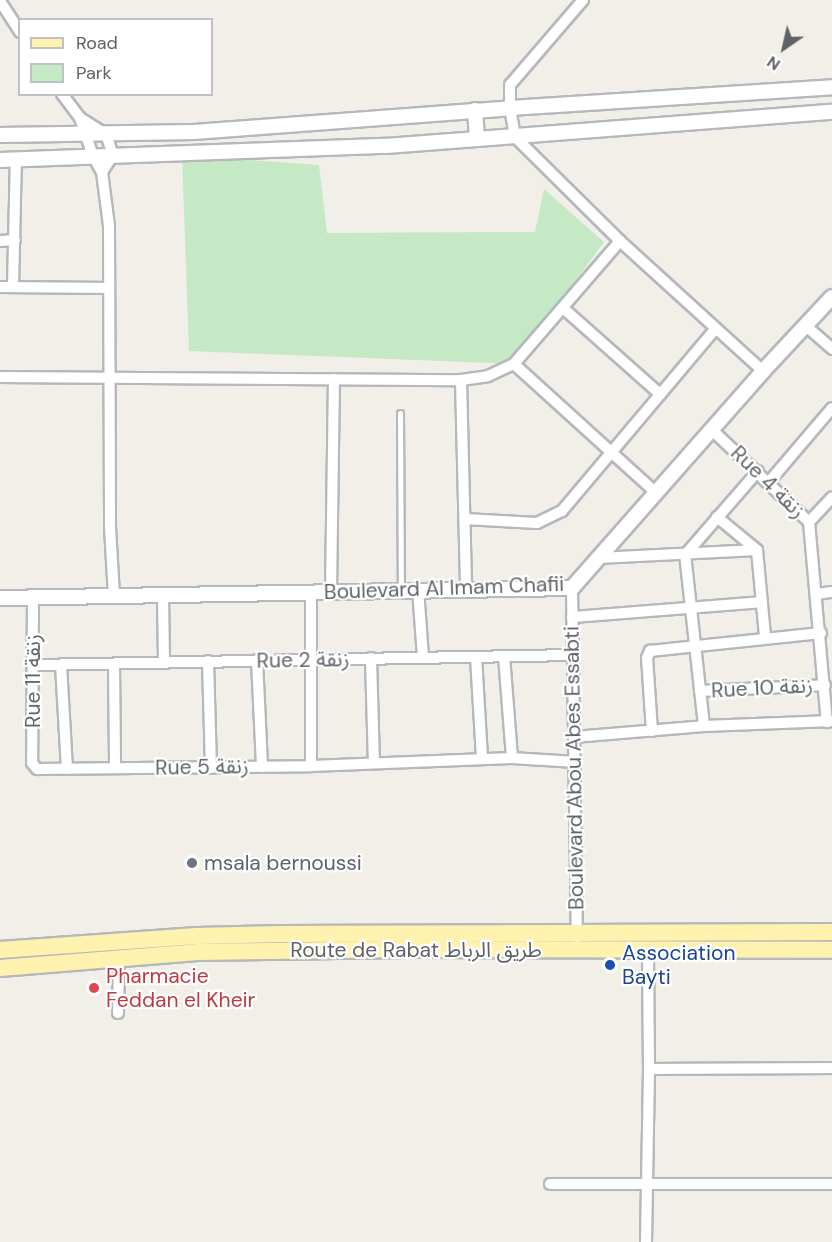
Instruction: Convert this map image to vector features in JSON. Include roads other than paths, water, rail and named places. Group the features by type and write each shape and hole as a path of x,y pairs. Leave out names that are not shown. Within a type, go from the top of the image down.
{"main road":[{"name":"Route de Rabat طريق الرباط","path":"0,950 196,936 577,931 616,934 832,932"},
{"name":"Route de Rabat طريق الرباط","path":"0,968 198,952 577,949 648,952 832,950"}],"street":[{"path":"583,0 510,85 510,108 515,137 620,241 763,371"},
{"path":"5,2 18,28"},
{"path":"0,135 194,132 832,87"},
{"path":"64,96 80,118 106,134 113,155"},
{"path":"475,111 477,139"},
{"path":"0,160 235,153 515,137 832,112"},
{"path":"80,118 84,135 102,172 109,226 110,527 114,597"},
{"path":"102,172 113,155"},
{"path":"13,287 16,159"},
{"path":"0,241 15,240"},
{"path":"0,377 461,380 488,376 514,364 620,241"},
{"path":"0,287 108,288"},
{"name":"Boulevard Al Imam Chafii","path":"0,598 401,589 572,588 711,429 832,297"},
{"path":"563,308 660,394"},
{"path":"806,326 832,349"},
{"path":"465,519 537,523 562,511 610,451 715,329"},
{"path":"514,364 655,492"},
{"path":"331,592 334,379"},
{"path":"461,380 466,589"},
{"path":"769,482 832,408"},
{"name":"Rue 4 زنقة","path":"711,429 758,471 809,522 830,721"},
{"path":"704,726 685,555 758,471"},
{"path":"809,522 832,497"},
{"path":"717,517 757,550 765,637"},
{"path":"598,558 757,550"},
{"name":"Boulevard Abou Abes Essabti","path":"572,588 577,949"},
{"path":"418,589 423,657"},
{"path":"311,592 309,660 311,766"},
{"path":"817,594 832,592"},
{"path":"163,596 164,662"},
{"name":"Rue 11 زنقة","path":"32,763 33,598"},
{"path":"572,616 760,602"},
{"path":"652,731 647,658 650,651 765,637 821,633"},
{"name":"Rue 2 زنقة","path":"34,665 573,655"},
{"path":"504,656 512,758"},
{"path":"476,657 482,759"},
{"path":"371,658 374,763"},
{"path":"257,660 262,767"},
{"path":"207,661 211,768"},
{"path":"114,664 115,768"},
{"path":"61,665 67,769"},
{"name":"Rue 10 زنقة","path":"700,691 825,685"},
{"path":"574,737 704,726 830,721"},
{"name":"Rue 5 زنقة","path":"32,763 37,769 67,769 311,766 512,758 574,762"},
{"path":"646,1242 649,1069 648,952"},
{"path":"118,1013 119,959"},
{"path":"649,1069 832,1068"},
{"path":"550,1184 647,1182 832,1184"}],"lane":[{"path":"400,413 401,589"}],"place":[{"name":"msala bernoussi","path":"192,863"},
{"name":"Association Bayti","path":"610,965"},
{"name":"Pharmacie Feddan el Kheir","path":"94,988"}]}
